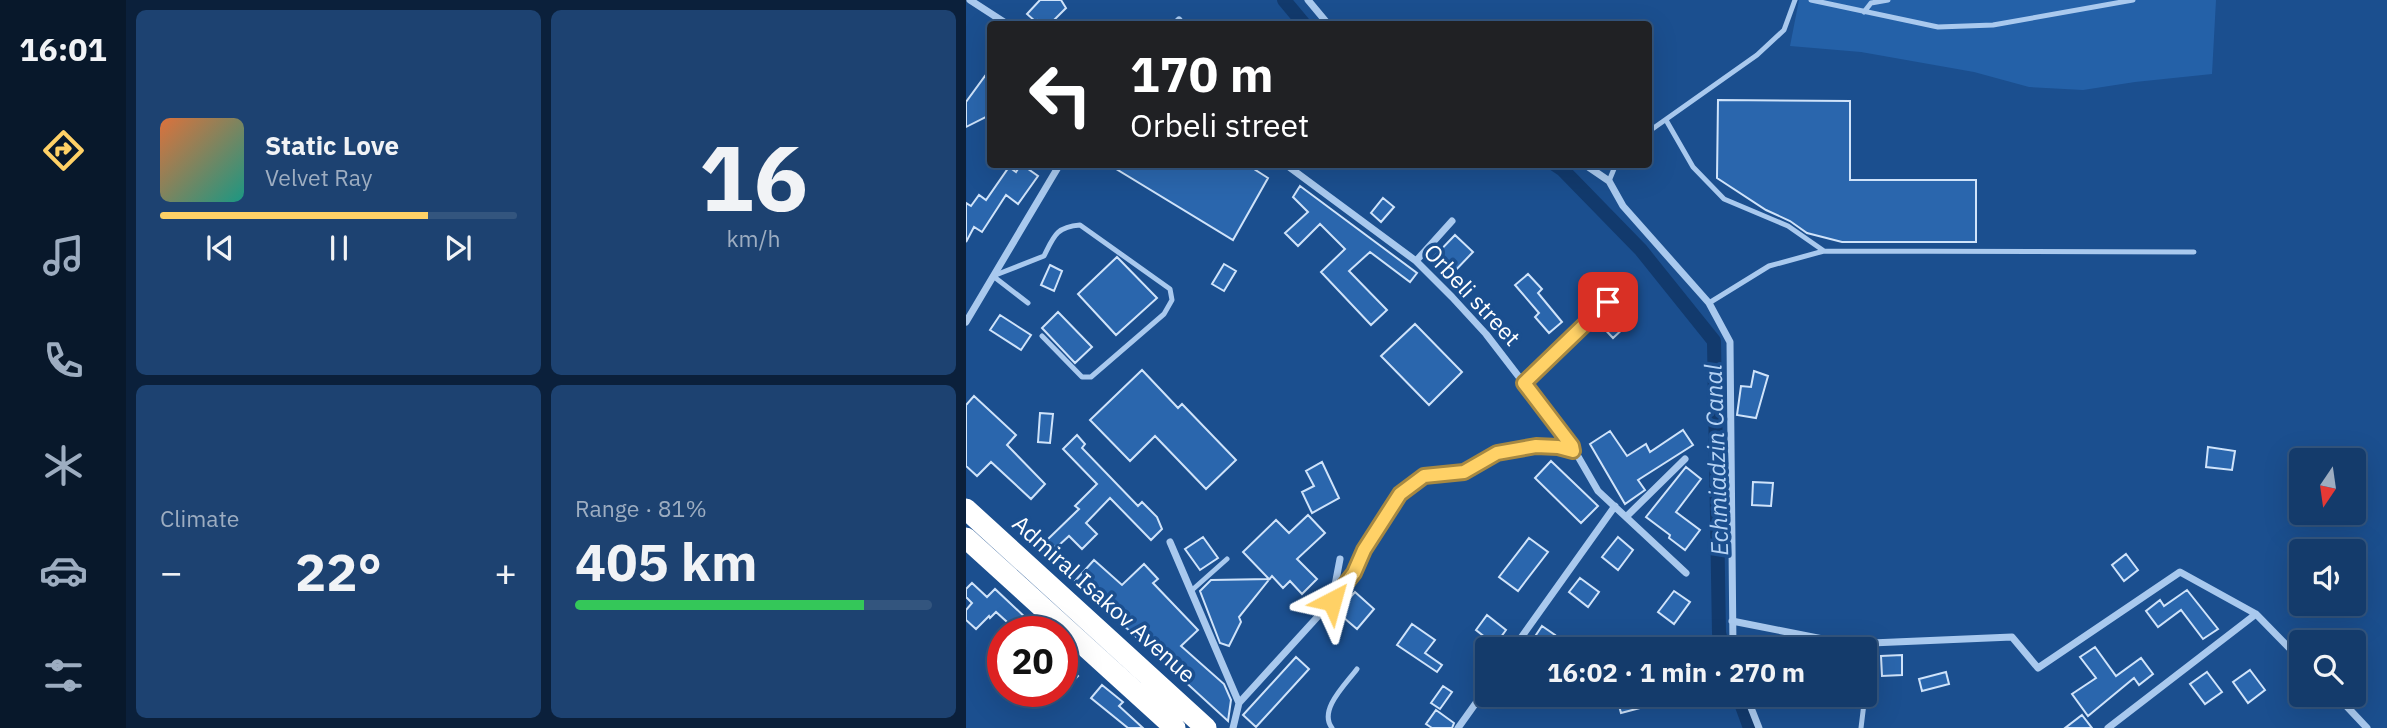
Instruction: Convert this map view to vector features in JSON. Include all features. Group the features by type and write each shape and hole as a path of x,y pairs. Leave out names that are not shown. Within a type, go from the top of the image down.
{"highway":[{"name":"Admiral Isakov Avenue","path":"966,509 1206,728"},
{"name":"Admiral Isakov Avenue","path":"966,538 1175,728"}],"street":[{"path":"970,0 1002,21"},
{"path":"1308,0 1326,21"},
{"path":"966,322 1058,168"},
{"name":"Orbeli street","path":"1295,168 1416,261 1486,334 1572,446 1598,491 1686,573"},
{"path":"1590,168 1609,181 1623,206 1709,303 1730,342 1733,637"},
{"path":"1416,261 1452,222"},
{"path":"1524,383 1608,302"},
{"path":"1626,517 1685,459"},
{"path":"1522,637 1615,506"},
{"path":"1170,542 1239,703"},
{"path":"1233,728 1239,703 1332,601 1340,559"},
{"path":"1877,643 2012,637 2038,668 2180,572 2256,614 2289,648"},
{"path":"2108,728 2256,614"},
{"path":"1732,621 1813,637"},
{"path":"1458,728 1475,704"},
{"path":"1751,707 1759,728"},
{"path":"2347,707 2367,728"}],"lane":[{"path":"1652,129 1756,55 1784,30 1795,0"},
{"path":"1811,0 1938,27 1993,25 2133,0"},
{"path":"1864,12 1871,3 1888,0"},
{"path":"1666,120 1693,167 1724,199 1788,226 1824,251"},
{"path":"1609,181 1614,168"},
{"path":"993,276 1044,256 1056,234 1066,226 1080,225 1170,289 1172,300 1164,314 1091,377 1082,376 1042,337"},
{"path":"1709,303 1769,266 1824,251 2194,252"},
{"path":"993,276 1028,303"},
{"path":"1332,601 1354,573 1364,550 1400,494 1424,476 1464,472 1497,453 1536,446 1573,451"},
{"path":"1191,591 1227,559"},
{"path":"1332,728 1328,723 1327,712 1357,669"},
{"path":"1861,728 1864,707"}],"shaded area":[{"path":"1799,0 2216,0 2212,74 2083,90 2029,87 1974,72 1861,52 1790,46"}],"building":[{"path":"1040,0 1061,0 1066,8 1053,21 1035,21 1027,14"},
{"path":"985,76 987,116 966,127 966,102"},
{"path":"1718,100 1850,101 1850,180 1976,180 1976,242 1842,242 1807,233 1717,178"},
{"path":"1008,168 1016,172 1018,168 1027,168 1038,176 1018,204 1006,195 982,232 974,227 966,242 966,203 971,206 979,195 986,200"},
{"path":"1115,168 1252,168 1268,178 1233,240"},
{"path":"1300,186 1417,273 1410,282 1370,252 1349,271 1387,310 1371,325 1321,272 1345,249 1320,224 1298,246 1285,233 1308,212 1293,197"},
{"path":"1383,198 1394,207 1381,222 1371,213"},
{"path":"1455,235 1473,252 1450,276 1432,259"},
{"path":"1117,257 1157,298 1116,335 1078,294"},
{"path":"1224,264 1236,271 1224,291 1212,284"},
{"path":"1050,265 1062,271 1054,291 1041,285"},
{"path":"1528,274 1542,289 1538,293 1562,322 1549,333 1535,317 1539,313 1515,285"},
{"path":"1058,312 1092,347 1075,363 1042,328"},
{"path":"1613,312 1626,326 1613,338 1599,323"},
{"path":"1000,315 1031,335 1021,350 990,330"},
{"path":"1415,324 1462,372 1429,405 1381,356"},
{"path":"1142,370 1178,408 1182,404 1236,460 1206,489 1155,436 1130,461 1090,420"},
{"path":"1754,371 1768,376 1756,418 1737,415 1741,386 1751,387"},
{"path":"974,396 1016,435 1007,445 1045,484 1031,499 991,462 977,476 966,466 966,405"},
{"path":"1040,413 1053,414 1050,443 1038,442"},
{"path":"1683,430 1693,445 1638,480 1645,490 1625,504 1590,444 1610,431 1627,456 1646,444 1650,452"},
{"path":"1077,435 1085,444 1082,448 1138,506 1142,502 1157,517 1162,529 1151,540 1110,498 1086,523 1097,534 1082,549 1069,536 1056,548 1047,540 1079,509 1075,506 1097,484 1063,449"},
{"path":"2208,447 2235,451 2232,470 2206,467"},
{"path":"1551,461 1598,506 1581,523 1535,478"},
{"path":"1322,462 1339,498 1312,513 1302,492 1314,486 1306,471"},
{"path":"1686,467 1701,479 1676,512 1700,530 1685,550 1646,517"},
{"path":"1753,482 1773,483 1771,506 1752,505"},
{"path":"1308,515 1325,533 1297,559 1317,579 1302,594 1290,581 1283,588 1272,576 1239,617 1241,622 1229,646 1220,643 1200,591 1211,580 1269,579 1243,552 1276,520 1289,533"},
{"path":"1203,537 1218,558 1200,570 1185,549"},
{"path":"1618,537 1633,550 1618,570 1602,557"},
{"path":"1529,538 1548,552 1518,591 1499,577"},
{"path":"2126,554 2138,570 2124,581 2112,565"},
{"path":"1094,560 1122,585 1144,564 1158,579 1153,583 1198,630 1181,646 1224,684 1231,700 1228,721 1075,581"},
{"path":"1580,578 1599,592 1588,607 1569,592"},
{"path":"972,583 987,597 995,589 1024,616 1000,616 996,612 987,616 976,629 966,620 966,610 972,603 966,597 966,589"},
{"path":"2187,590 2218,629 2203,639 2181,610 2158,627 2146,611 2160,600 2164,606"},
{"path":"1674,591 1690,602 1674,624 1658,612"},
{"path":"1355,592 1374,609 1357,629 1337,612"},
{"path":"1487,615 1506,630 1501,637 1485,637 1476,630"},
{"path":"1412,624 1435,640 1425,653 1442,665 1437,672 1397,645"},
{"path":"1542,626 1555,635 1553,637 1535,637"},
{"path":"2095,647 2116,676 2141,658 2153,674 2139,685 2134,678 2088,716 2072,694 2096,678 2080,657"},
{"path":"1902,655 1902,675 1882,676 1881,656"},
{"path":"1296,657 1309,669 1256,727 1243,715"},
{"path":"2250,670 2265,690 2248,703 2233,682"},
{"path":"1946,672 1949,684 1922,691 1919,679"},
{"path":"2207,672 2222,692 2205,704 2190,684"},
{"path":"1102,685 1123,702 1119,706 1143,728 1128,728 1091,698"},
{"path":"1443,686 1452,692 1440,709 1431,703"},
{"path":"1619,707 1640,708 1621,713"},
{"path":"1436,710 1454,723 1452,728 1432,728 1426,724"},
{"path":"2082,715 2092,728 2065,728"}],"waterway":[{"name":"Echmiadzin Canal","path":"1284,0 1302,21"},
{"name":"Echmiadzin Canal","path":"1560,168 1641,250 1714,341 1720,637"},
{"name":"Echmiadzin Canal","path":"1742,707 1750,728"}],"route":[{"path":"1332,601 1354,573 1364,550 1400,494 1424,476 1464,472 1497,453 1536,446 1573,451 1572,446 1524,383 1608,302"}]}
